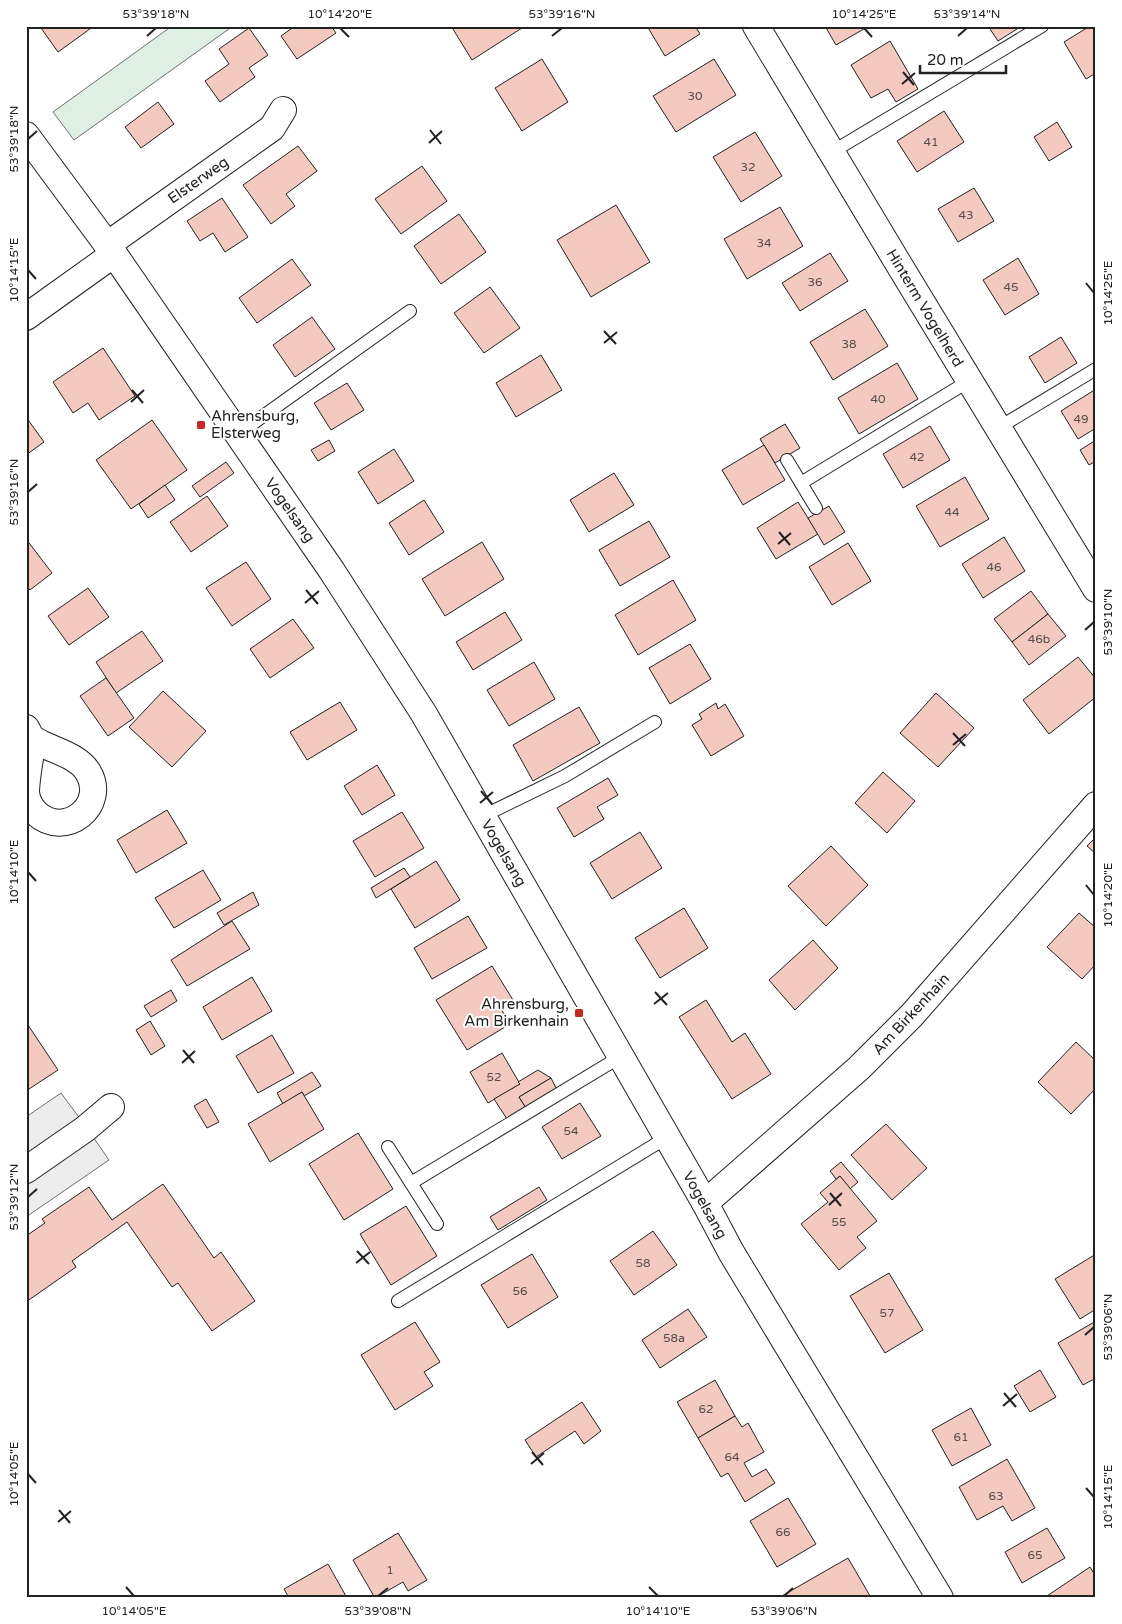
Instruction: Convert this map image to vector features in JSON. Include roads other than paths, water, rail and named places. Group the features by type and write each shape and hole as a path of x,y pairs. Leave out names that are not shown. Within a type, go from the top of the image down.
{"street":[{"name":"Hinterm Vogelherd","path":"756,26 1096,589"},
{"name":"Elsterweg","path":"26,317 272,128 283,110"},
{"name":"Vogelsang","path":"26,135 111,250 332,570 424,714 732,1252 940,1598"},
{"name":"Am Birkenhain","path":"705,1203 860,1068 912,1015 1096,805"},
{"path":"26,1170 85,1129 111,1107"}],"lane":[{"path":"832,152 1042,26"},
{"path":"238,434 410,311"},
{"path":"998,428 1096,369"},
{"path":"801,483 969,381"},
{"path":"787,460 816,508"},
{"path":"483,816 565,776 655,722"},
{"path":"411,1183 620,1057"},
{"path":"398,1301 666,1138"},
{"path":"388,1147 437,1224"}],"place":[{"name":"Ahrensburg, Elsterweg","path":"201,425"},
{"name":"Ahrensburg, Am Birkenhain","path":"579,1013"}]}
